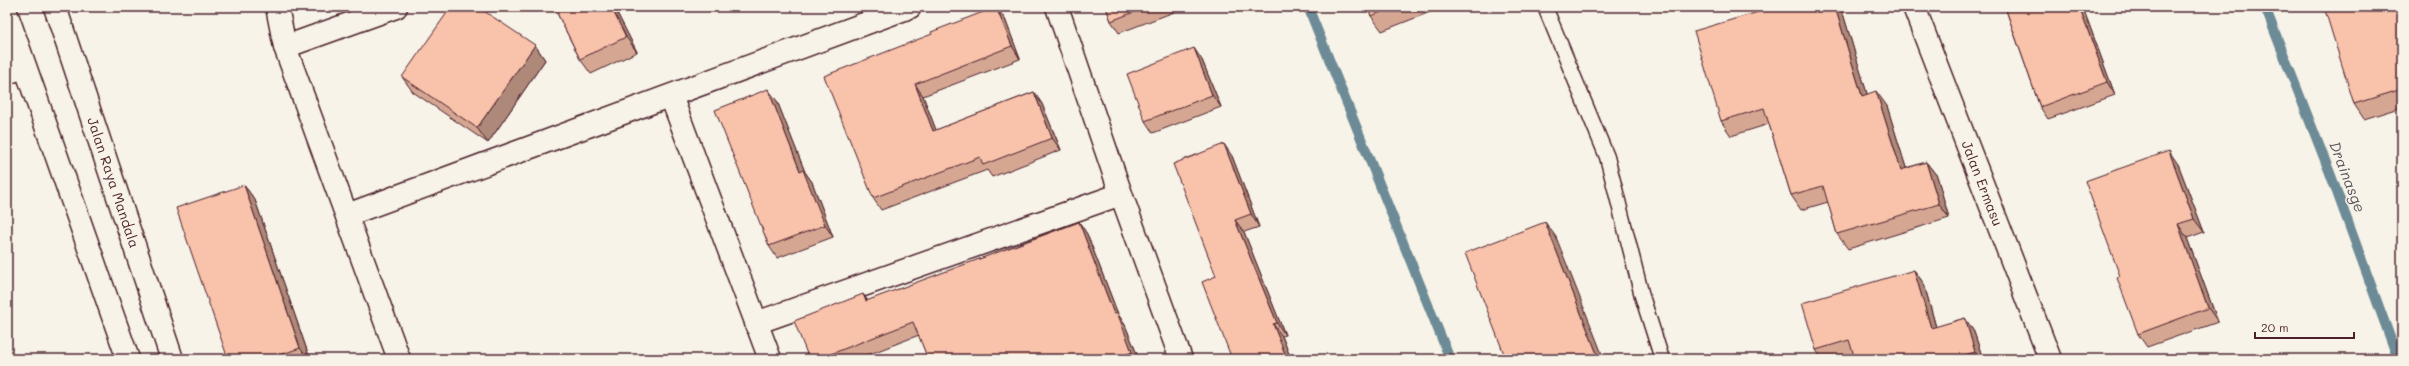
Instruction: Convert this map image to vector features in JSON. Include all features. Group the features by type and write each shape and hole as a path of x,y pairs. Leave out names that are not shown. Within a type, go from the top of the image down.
{"main road":[{"name":"Jalan Raya Mandala","path":"56,7 172,359"},
{"path":"277,7 284,47 400,359"},
{"path":"284,47 396,7"},
{"path":"347,215 910,7"},
{"path":"1057,7 1120,194 1181,359"},
{"name":"Jalan Ermasu","path":"1914,7 2050,359"},
{"path":"7,15 16,70 128,359"},
{"path":"672,96 770,359"},
{"path":"756,323 1120,194"}],"lane":[{"path":"1545,7 1565,50 1607,157 1640,289 1662,359"}],"building":[{"path":"451,7 478,7 535,45 477,128 402,77"},
{"path":"554,7 611,7 626,37 580,59"},
{"path":"996,7 1012,46 915,84 933,131 1034,92 1052,138 983,165 980,157 873,198 824,76 932,34 931,32"},
{"path":"1106,7 1147,7 1111,21"},
{"path":"1368,7 1394,7 1371,16"},
{"path":"1775,7 1835,7 1862,96 1876,91 1901,170 1926,162 1939,204 1837,234 1823,186 1791,195 1764,108 1721,121 1694,31"},
{"path":"2005,7 2079,7 2107,82 2040,107"},
{"path":"2324,7 2402,7 2402,89 2354,104"},
{"path":"1194,48 1212,95 1145,121 1127,74"},
{"path":"768,89 800,171 803,170 825,225 769,246 715,110"},
{"path":"1224,144 1251,214 1235,220 1277,323 1273,324 1287,359 1232,359 1202,282 1216,276 1173,164"},
{"path":"2169,151 2194,219 2178,224 2208,308 2138,334 2117,278 2120,276 2085,181"},
{"path":"244,185 300,348 268,359 228,359 176,208"},
{"path":"1079,222 1114,314 1117,312 1132,352 1114,359 928,359 913,322 818,359 809,359 794,321 863,294 866,301"},
{"path":"1545,222 1599,359 1506,359 1465,253"},
{"path":"1914,270 1931,328 1965,318 1975,352 1950,359 1855,359 1849,340 1816,350 1802,303"}],"waterway":[{"path":"1308,7 1450,359"},
{"name":"Drainasge","path":"2265,7 2330,173 2398,359"}]}
